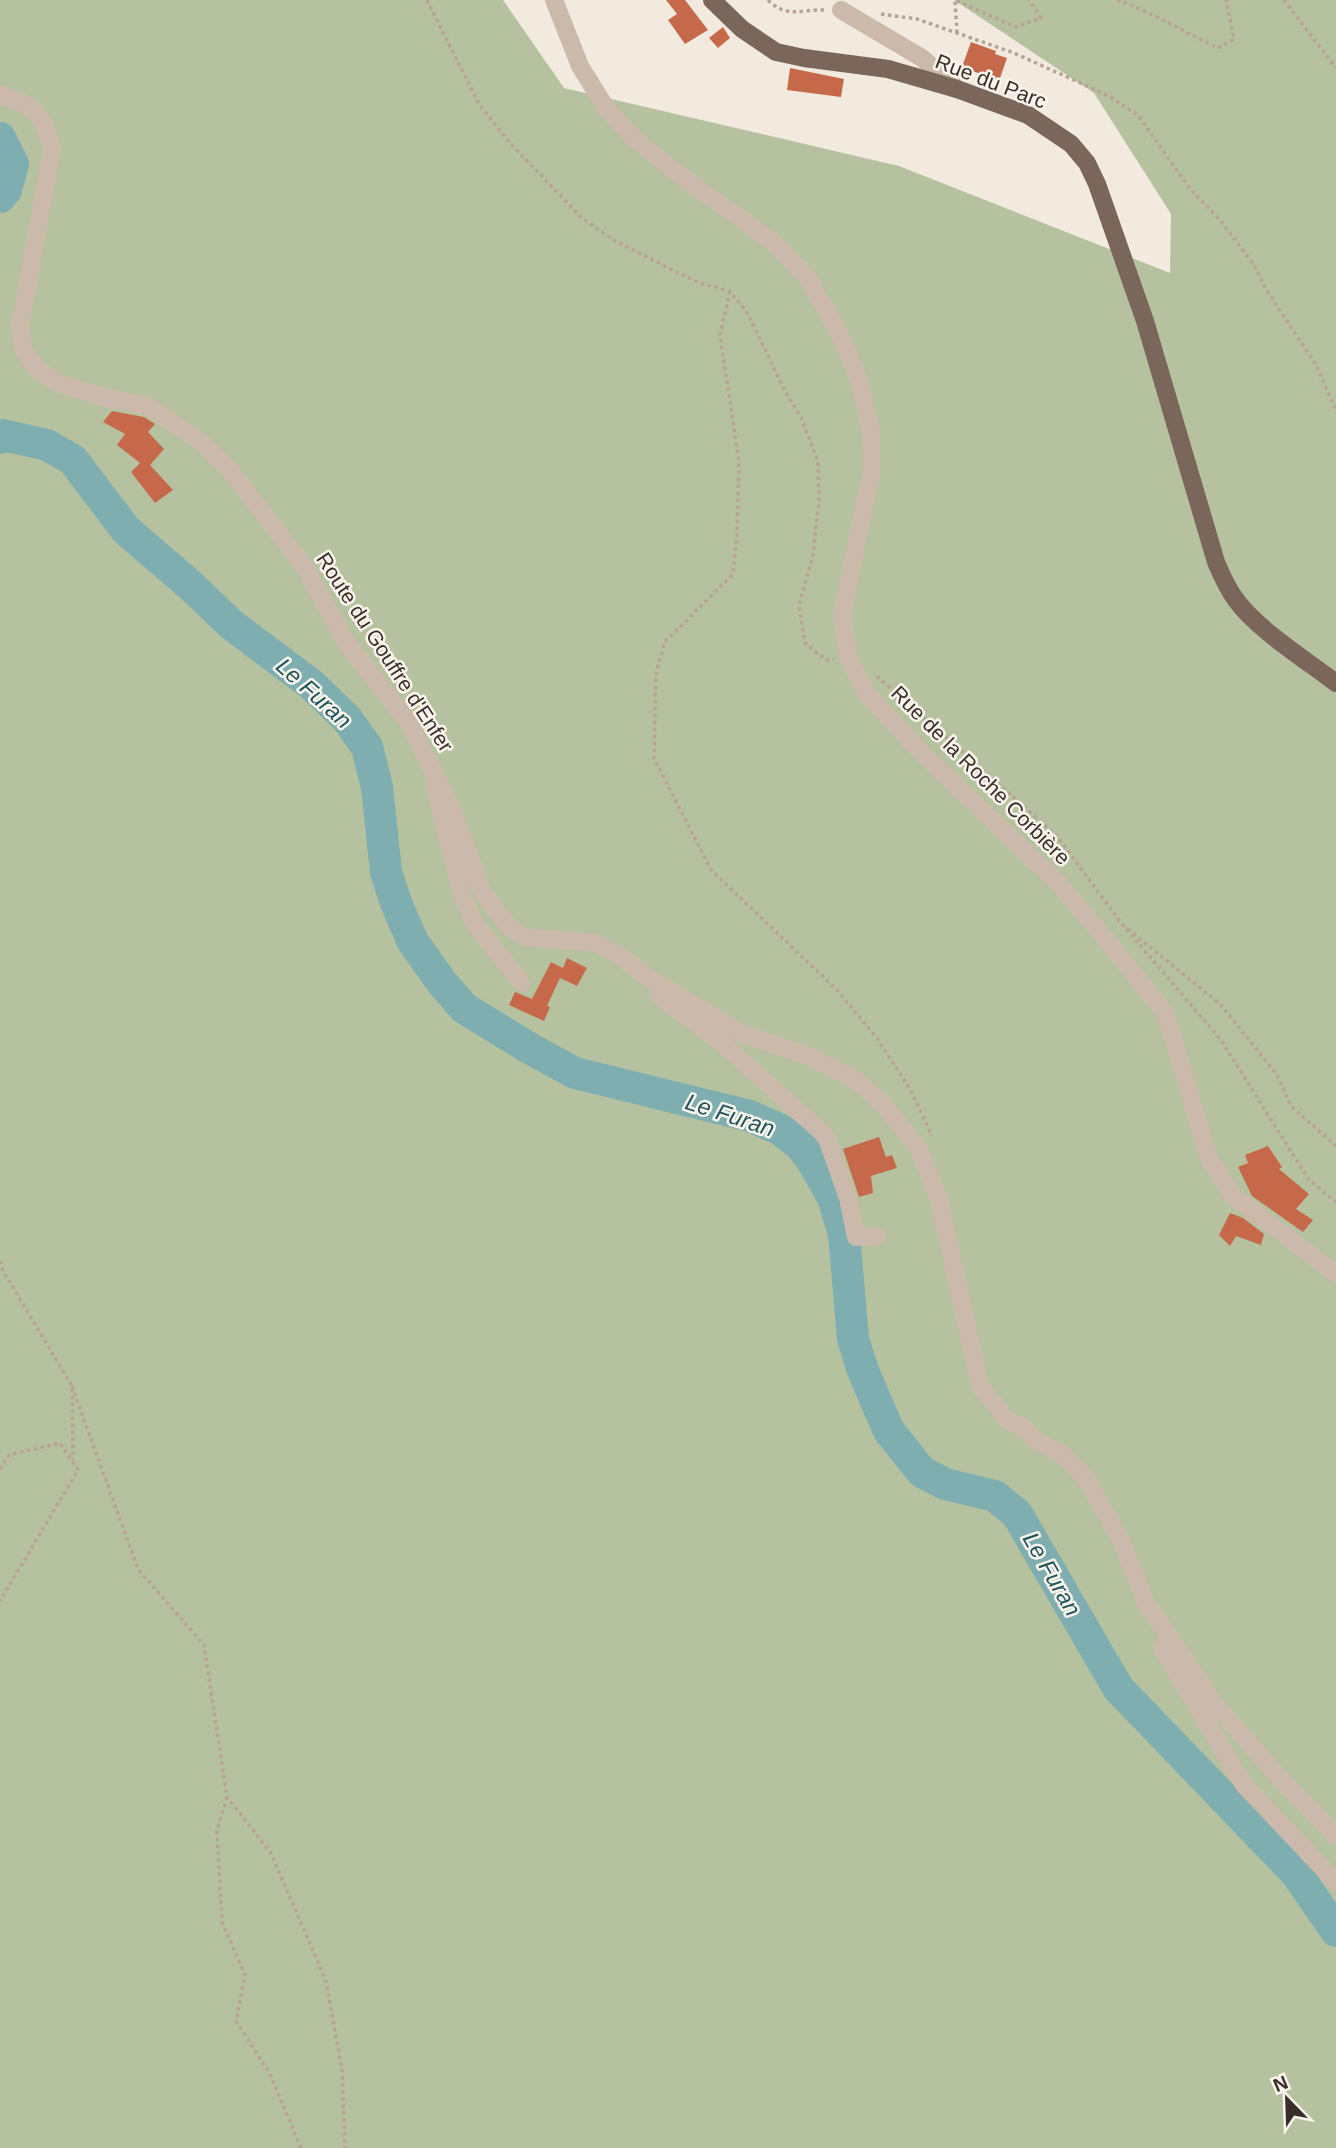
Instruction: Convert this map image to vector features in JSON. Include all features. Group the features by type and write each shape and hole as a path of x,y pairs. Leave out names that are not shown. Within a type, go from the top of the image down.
{"main road":[{"name":"Rue du Parc","path":"712,0 742,29 776,52 888,69 957,89 1028,115 1071,144 1087,163 1097,184 1158,366 1216,562 1225,584 1237,603 1259,624 1336,683"}],"street":[{"name":"Rue de la Roche Corbière","path":"554,0 580,66 606,108 636,140 772,241 808,278 841,337 859,380 870,426 872,469 842,614 848,657 867,694 923,754 1056,882 1100,932 1166,1014 1208,1156 1233,1196 1336,1274"},
{"path":"841,10 922,58 957,89"},
{"name":"Route du Gouffre d'Enfer","path":"0,94 38,113 48,130 52,149 20,326 23,349 37,369 58,383 106,398 148,407 200,441 230,470 303,566 346,642 408,722 452,807 483,893 510,928 525,937 595,943 617,954 649,978 741,1033 808,1056 856,1080 884,1105 918,1148 939,1199 980,1386 1008,1422 1023,1427 1035,1440 1062,1454 1084,1476 1120,1538 1149,1608 1217,1707 1336,1836"},
{"path":"430,762 436,802 463,898 475,924 522,983"},
{"path":"649,978 662,998 721,1042 826,1136 848,1198 856,1237 877,1236"},
{"path":"1149,1608 1158,1643 1244,1785 1336,1882"}],"path":[{"path":"427,0 479,104 509,142 582,218 615,241 697,282 730,291 748,314 785,391 801,417 818,462 819,500 813,555 799,605 804,643 826,660 848,657"},
{"path":"957,33 955,0 1016,27 1041,18 1029,0"},
{"path":"1117,0 1141,9 1218,48 1234,38 1226,0"},
{"path":"1284,0 1336,68"},
{"path":"730,291 720,335 739,462 733,574 665,642 656,672 654,758 711,870 837,990 876,1037 910,1089 935,1145"},
{"path":"1121,923 1221,1005 1276,1075 1292,1105 1336,1146"},
{"path":"0,1261 2,1269 72,1386 138,1569 204,1645 227,1797 217,1831 222,1922 245,1975 236,2021 270,2074 301,2148"},
{"path":"72,1386 73,1462"},
{"path":"0,1469 9,1455 60,1443 78,1471 0,1601"},
{"path":"227,1797 271,1853 326,1980 342,2070 345,2148"}],"green space":[{"path":"0,0 503,0 564,88 899,166 1170,273 1171,214 1094,93 954,0 1336,0 1336,2148 0,2148"}],"building":[{"path":"666,0 685,0 708,30 685,44 668,20 677,14"},
{"path":"723,27 730,38 718,48 709,38"},
{"path":"971,42 1007,58 999,81 962,67"},
{"path":"790,68 844,79 841,97 787,90"},
{"path":"112,411 144,417 155,424 148,432 164,449 150,465 173,490 155,503 131,472 140,463 117,445 125,434 103,422"},
{"path":"567,958 587,968 577,986 560,978 547,1006 550,1007 544,1021 509,1005 515,992 532,999 551,962 563,968"},
{"path":"879,1137 886,1157 892,1155 897,1168 871,1176 873,1193 859,1197 843,1149"},
{"path":"1268,1146 1282,1167 1279,1169 1309,1194 1296,1209 1313,1220 1303,1232 1252,1196 1238,1167 1248,1163 1245,1155"},
{"path":"1230,1213 1243,1218 1264,1234 1261,1245 1236,1236 1230,1246 1219,1235"}],"waterway":[{"name":"Le Furan","path":"0,138 13,164 6,190 0,197"},
{"name":"Le Furan","path":"0,438 3,435 47,445 73,460 126,530 232,625 312,685 347,719 367,747 377,787 386,872 396,903 413,942 464,1008 575,1073 750,1116 781,1130 799,1144 811,1159 833,1198 844,1234 853,1339 863,1371 889,1431 922,1472 945,1484 995,1496 1017,1514 1118,1688 1296,1873 1336,1931"}]}
